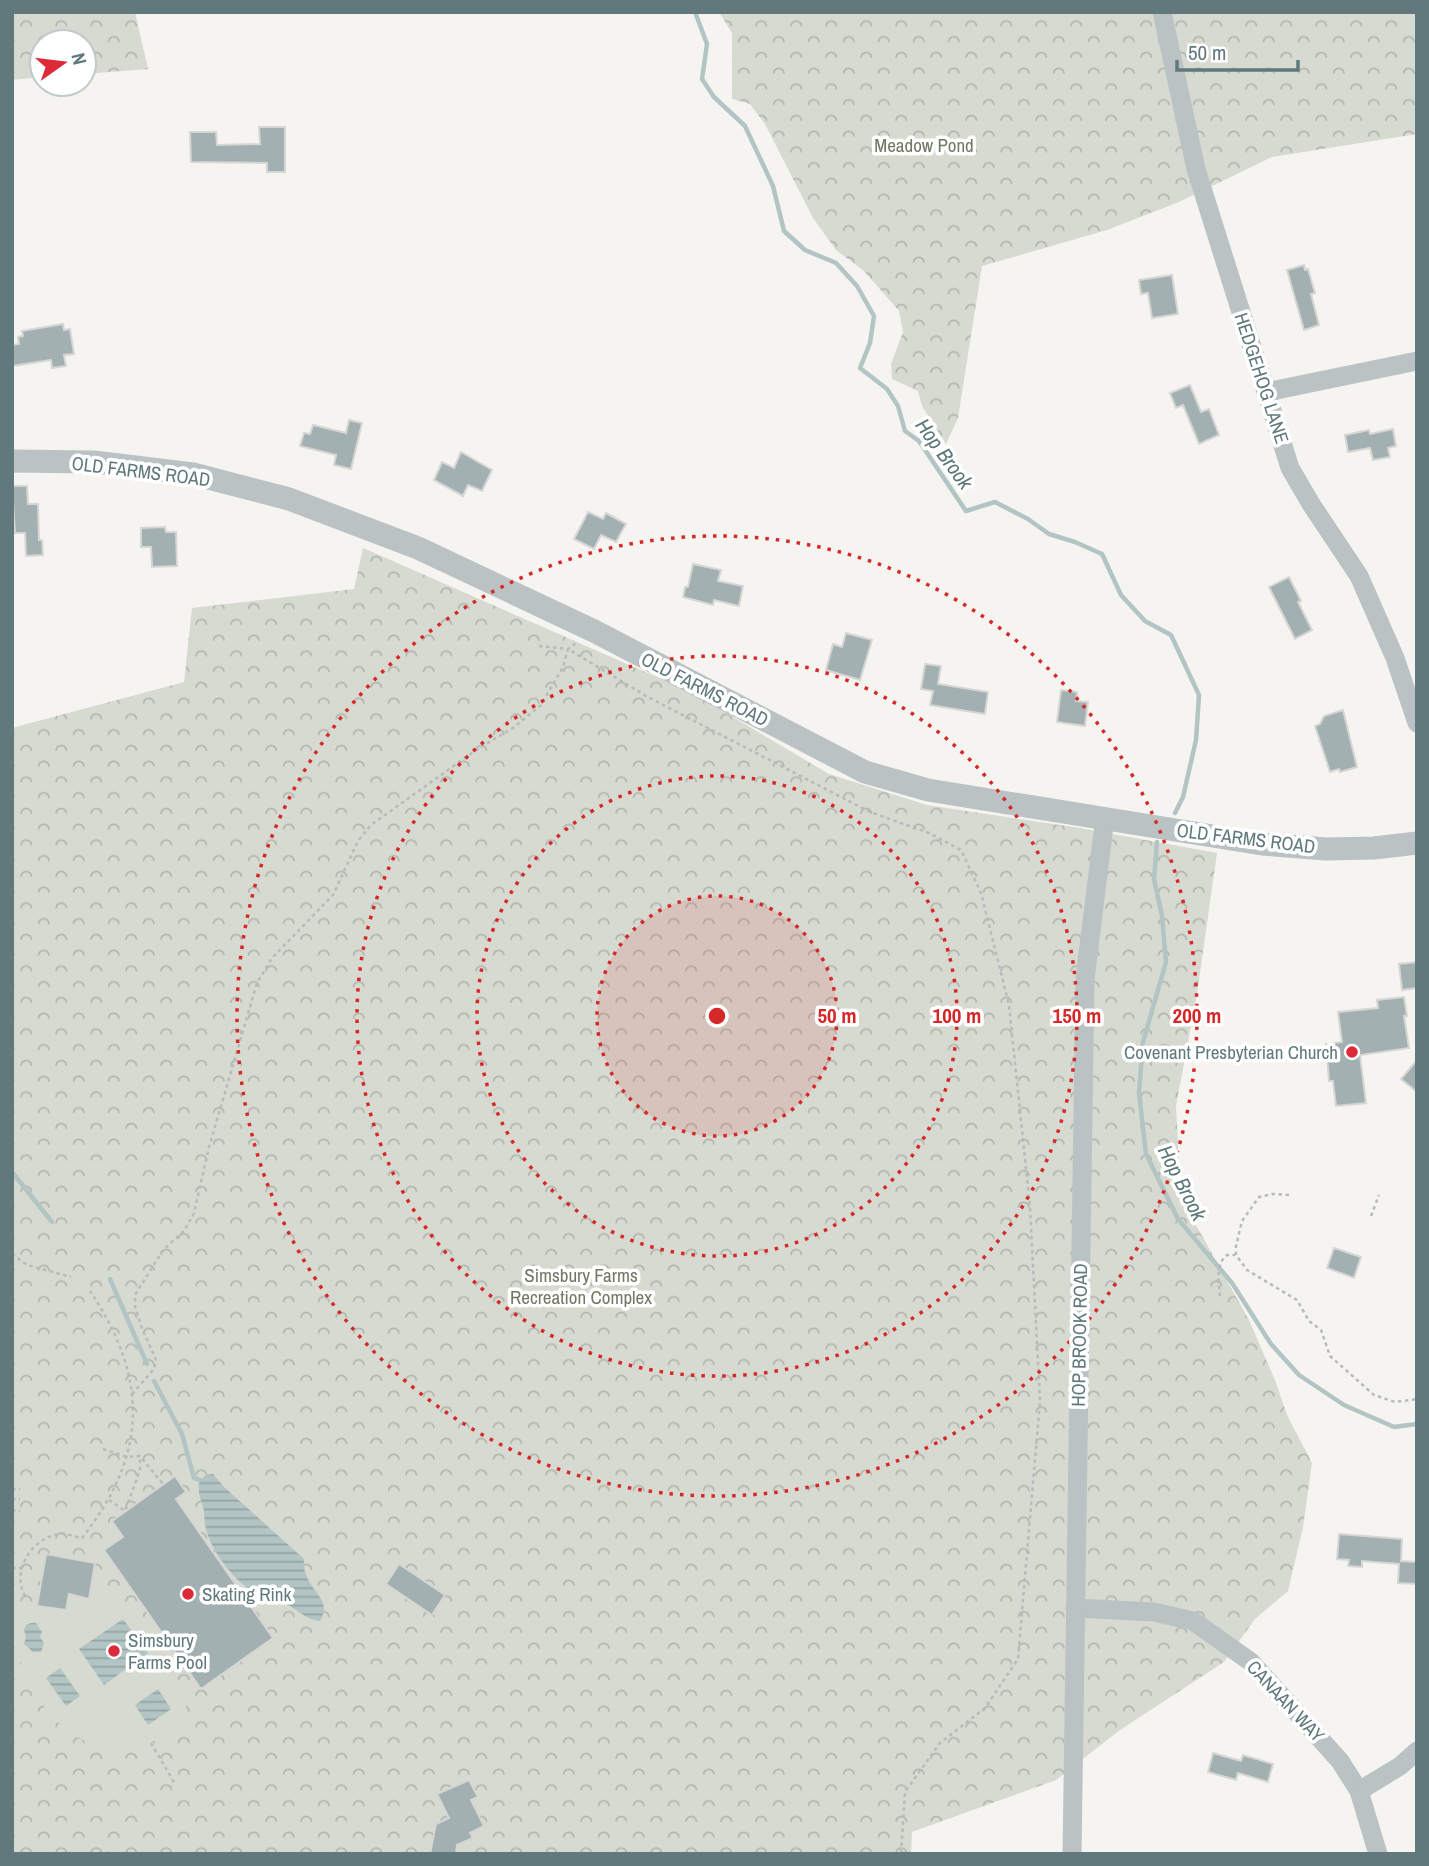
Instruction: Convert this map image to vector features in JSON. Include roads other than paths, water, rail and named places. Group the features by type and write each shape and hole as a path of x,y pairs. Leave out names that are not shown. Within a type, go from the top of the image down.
{"street":[{"name":"HEDGEHOG LANE","path":"1162,12 1196,169 1290,468 1359,576 1395,658 1417,723"},
{"path":"1266,392 1417,361"},
{"name":"OLD FARMS ROAD","path":"12,461 94,462 193,474 289,499 418,548 594,631 865,772 928,790 1262,844 1326,849 1374,848 1416,842"},
{"name":"HOP BROOK ROAD","path":"1072,1854 1085,979 1105,817"},
{"name":"CANAAN WAY","path":"1075,1608 1154,1612 1193,1621 1251,1662 1340,1761 1359,1791 1378,1854"},
{"path":"1359,1791 1400,1766 1417,1751"}],"waterway":[{"name":"Hop Brook","path":"695,12 707,44 702,79 714,97 745,126 773,186 784,231 805,250 836,263 857,286 874,316 870,343 860,368 887,389 898,406 905,431 919,441 966,511 995,502 1028,519 1049,534 1102,554 1121,595 1145,621 1171,635 1199,695 1196,740 1183,797 1175,813"},
{"name":"Hop Brook","path":"1157,842 1154,879 1162,916 1166,962 1143,1042 1139,1093 1146,1154 1178,1219 1232,1283 1271,1344 1299,1375 1344,1405 1394,1427 1417,1424"},
{"path":"12,1172 52,1222"},
{"path":"110,1279 147,1364"},
{"path":"154,1381 182,1434 194,1478 200,1480"}],"place":[{"name":"Covenant Presbyterian Church","path":"1352,1052"},
{"name":"Skating Rink","path":"188,1594"},
{"name":"Simsbury Farms Pool","path":"114,1651"}],"park label":[{"name":"Meadow Pond","path":"924,145"},
{"name":"Simsbury Farms Recreation Complex","path":"581,1286"}]}
